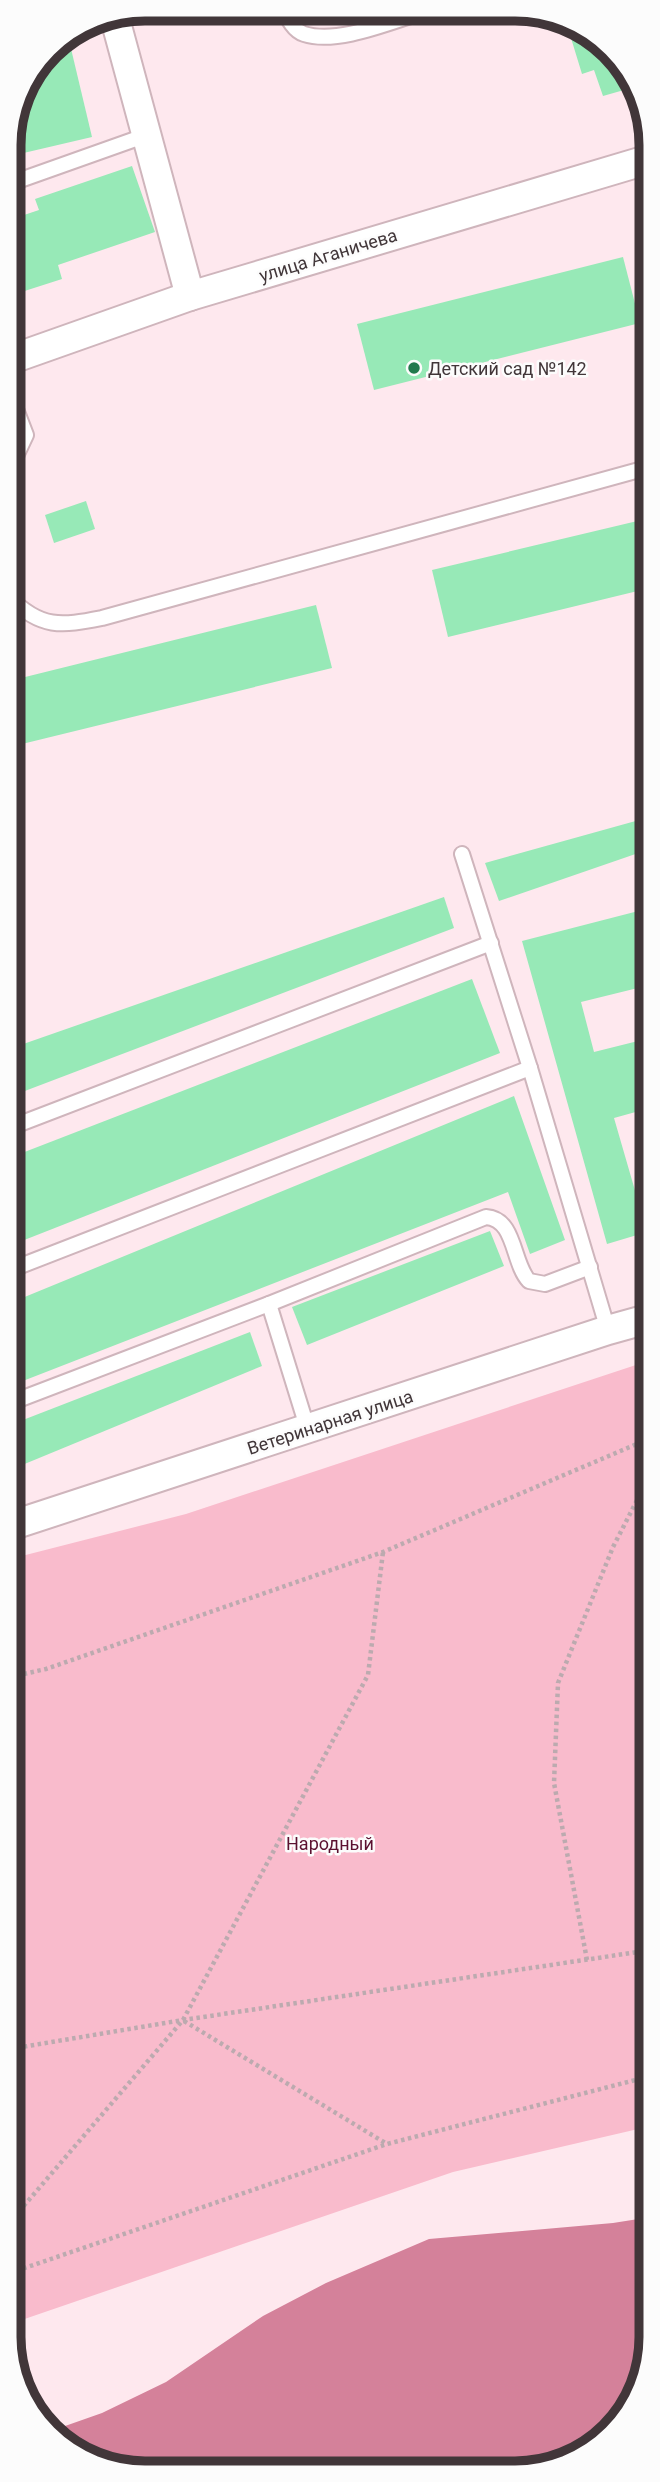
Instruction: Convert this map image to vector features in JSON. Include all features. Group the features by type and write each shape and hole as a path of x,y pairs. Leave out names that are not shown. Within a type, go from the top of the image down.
{"street":[{"path":"117,24 190,296"},
{"name":"улица Аганичева","path":"21,356 190,296 639,162"},
{"name":"Ветеринарная улица","path":"21,1522 639,1321"}],"lane":[{"path":"290,21 302,34 333,38 392,21"},
{"path":"21,180 147,135"},
{"path":"21,422 26,435 21,446"},
{"path":"21,606 39,620 66,625 90,620 639,470"},
{"path":"462,854 530,1068 608,1330"},
{"path":"21,1123 491,943"},
{"path":"21,1265 530,1068"},
{"path":"21,1399 270,1304 486,1217 494,1217 505,1226 521,1270 529,1281 545,1284 590,1267"},
{"path":"270,1304 308,1430"}],"path":[{"path":"21,1675 46,1669 383,1552 639,1443"},
{"path":"587,1960 554,1783 558,1683 613,1547 639,1496"},
{"path":"21,2209 183,2020 368,1675 383,1552"},
{"path":"21,2047 183,2020 639,1952"},
{"path":"183,2020 387,2144"},
{"path":"21,2269 387,2144 639,2079"}],"green space":[{"name":"Народный","path":"639,1364 639,2129 453,2172 21,2320 21,1556 186,1514"}],"shaded area":[{"path":"639,2219 637,2362 630,2385 613,2413 591,2435 563,2452 532,2460 515,2461 137,2461 120,2459 90,2448 60,2428 102,2413 166,2382 263,2316 326,2283 429,2239"}],"building":[{"path":"570,34 603,57 626,90 603,96 594,70 582,74"},
{"path":"70,46 92,137 21,154 23,120 30,97 47,69"},
{"path":"132,166 155,232 58,265 62,279 21,292 21,216 39,210 35,199"},
{"path":"623,257 639,319 639,323 374,390 357,324"},
{"path":"86,501 95,529 54,543 45,515"},
{"path":"639,521 639,591 448,637 432,570"},
{"path":"316,605 332,668 22,744 21,678"},
{"path":"639,820 639,853 499,901 485,863"},
{"path":"444,897 454,928 21,1092 21,1045"},
{"path":"639,911 639,988 581,1002 594,1052 639,1041 639,1111 614,1118 639,1204 639,1234 607,1244 522,941"},
{"path":"472,979 500,1053 21,1241 21,1153"},
{"path":"514,1096 565,1240 530,1254 508,1192 21,1382 21,1298"},
{"path":"490,1231 504,1266 307,1345 292,1307"},
{"path":"250,1332 262,1366 21,1465 21,1421"}],"place":[{"name":"Детский сад №142","path":"414,368"}]}
